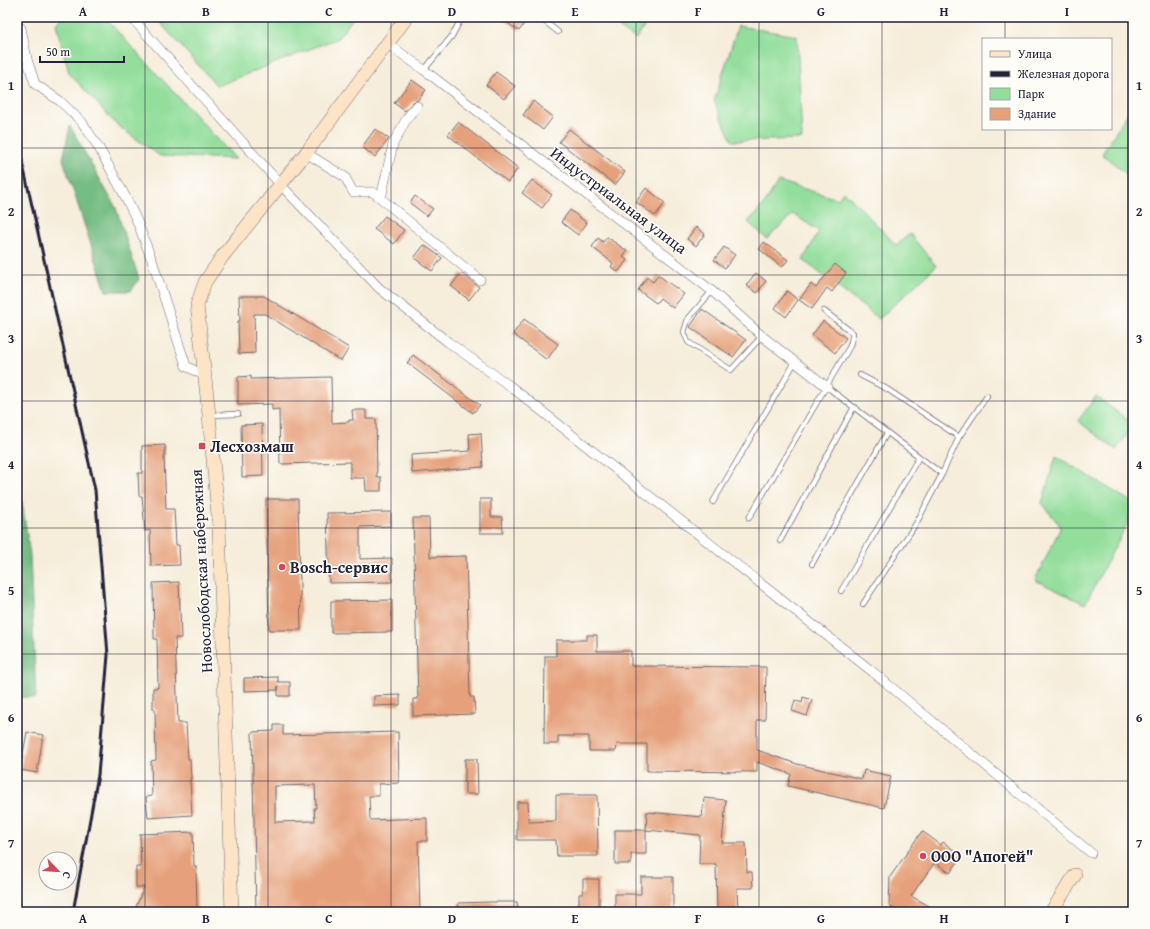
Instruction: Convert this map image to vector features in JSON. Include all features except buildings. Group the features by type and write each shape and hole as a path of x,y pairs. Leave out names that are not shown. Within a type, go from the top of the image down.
{"street":[{"path":"131,17 280,184 379,288 448,342 516,391 873,672 1091,853"},
{"name":"Новослободская набережная","path":"232,912 218,526 209,415 197,305 205,282 222,257 306,153 406,17"},
{"path":"21,28 27,59 35,84 60,101 82,122 99,148 137,221 153,263 186,366 205,376"},
{"name":"Индустриальная улица","path":"387,43 712,291 762,336 827,387"},
{"path":"381,198 393,144 407,118 417,106"},
{"path":"306,153 345,177 353,192 373,192 480,280"},
{"path":"1050,912 1075,875"}],"lane":[{"path":"424,70 452,36 462,17"},
{"path":"539,17 558,32"},
{"path":"712,291 688,319 684,332 688,342 731,370 762,336"},
{"path":"749,518 850,346 853,333 824,311"},
{"path":"713,502 795,362"},
{"path":"860,375 887,389 959,437"},
{"path":"827,387 942,474"},
{"path":"863,604 917,522 959,437 987,396"},
{"path":"780,541 854,408"},
{"path":"209,415 238,414"},
{"path":"812,564 887,433"},
{"path":"841,591 919,457"}],"green space":[{"path":"61,17 104,17 236,159 160,156 117,125 69,73 56,24"},
{"path":"155,17 354,17 338,38 217,86"},
{"path":"604,17 651,17 636,39"},
{"path":"738,26 797,36 802,139 732,141 714,101"},
{"path":"1131,108 1133,109 1133,179 1102,154"},
{"path":"70,126 116,208 139,279 131,291 106,291 63,159"},
{"path":"778,181 838,199 844,191 896,245 910,234 936,266 879,319 803,260 819,231 793,214 767,239 748,222 765,203"},
{"path":"1096,396 1133,424 1133,427 1116,450 1078,421"},
{"path":"1056,456 1133,503 1133,510 1128,522 1085,604 1035,580 1061,527 1042,503"},
{"path":"17,469 30,555 36,698 17,697"}],"railway":[{"path":"17,138 95,490 108,655 98,775 73,912"}],"place":[{"name":"Лесхозмаш","path":"202,446"},
{"name":"Bosch-сервис","path":"282,567"},
{"name":"ООО \"Апогей\"","path":"923,856"}]}
